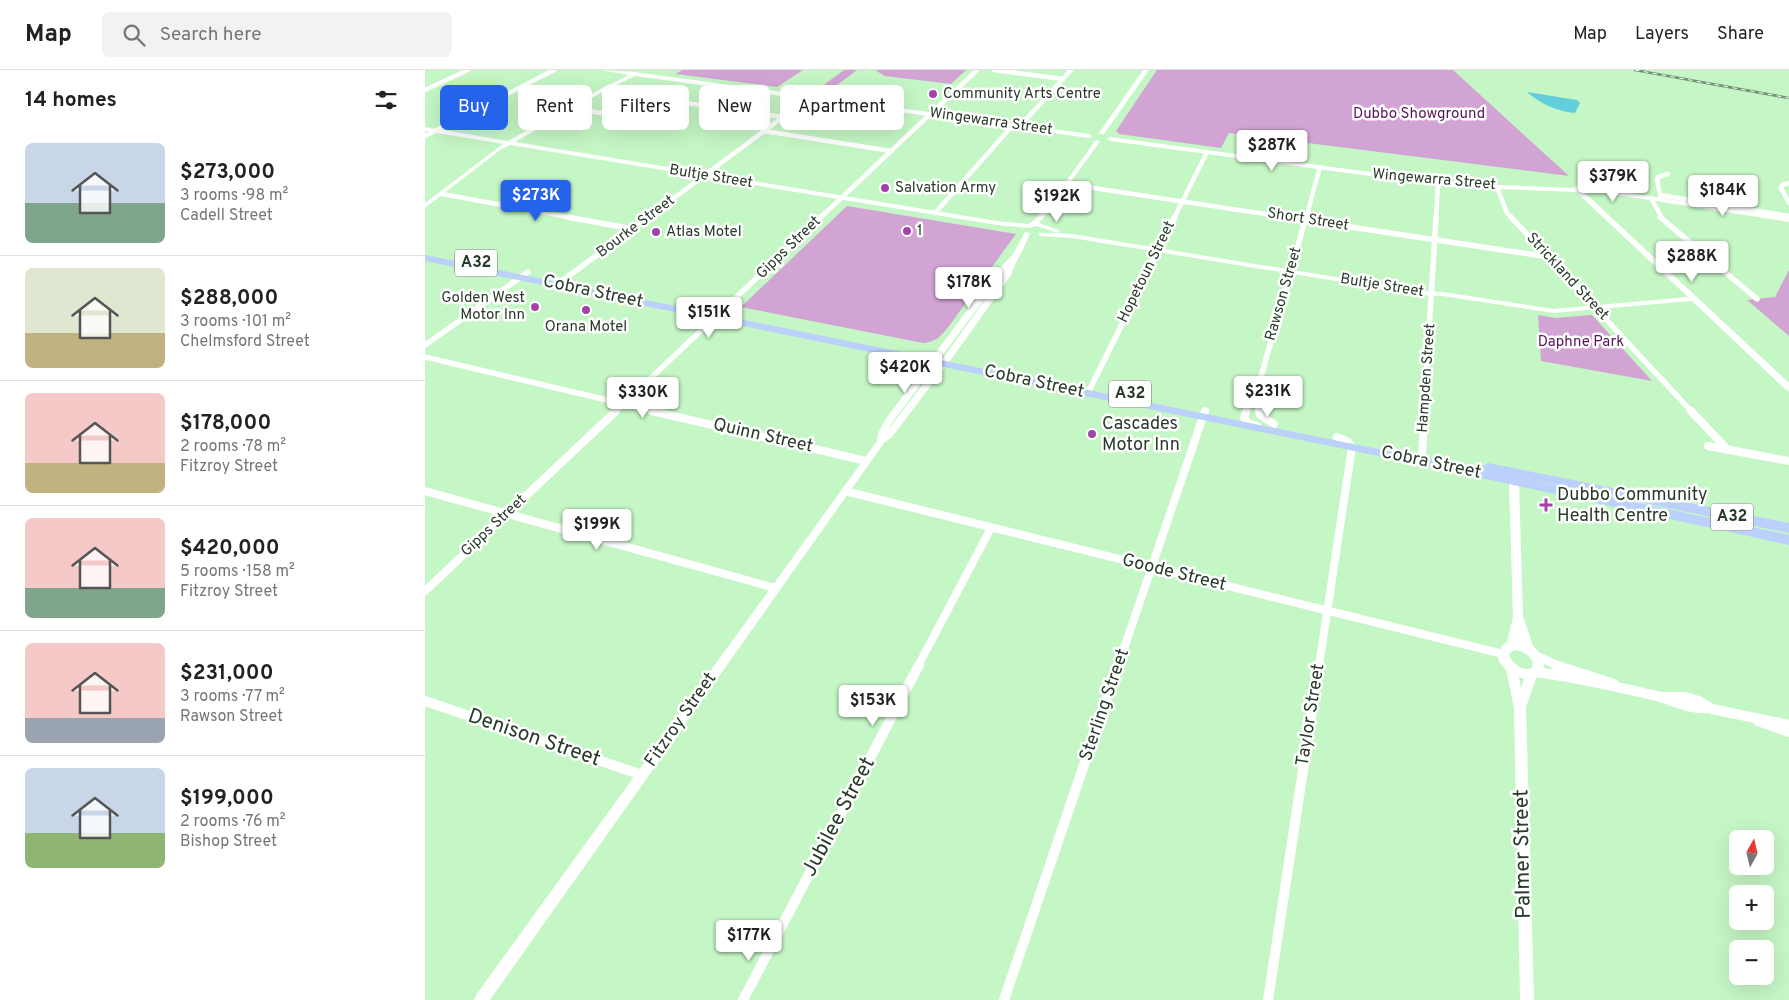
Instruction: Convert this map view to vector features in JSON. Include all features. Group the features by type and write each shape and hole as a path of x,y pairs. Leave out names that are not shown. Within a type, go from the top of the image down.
{"highway":[{"name":"Cobra Street","path":"425,252 525,275"},
{"name":"Cobra Street","path":"425,258 562,282 1090,389 1204,414 1422,453 1789,528"},
{"name":"Cobra Street","path":"1204,414 1244,418 1352,447 1789,540"},
{"path":"1403,457 1414,457 1422,453 1430,460 1490,476"},
{"path":"1479,466 1503,473 1514,482"}],"street":[{"path":"425,90 468,70"},
{"path":"425,136 554,70"},
{"name":"Wingewarra Street","path":"603,70 633,72 780,93"},
{"name":"Gipps Street","path":"425,591 977,70"},
{"path":"994,70 1063,79"},
{"path":"1021,126 1071,70"},
{"path":"1102,133 1146,70"},
{"path":"592,96 633,72"},
{"path":"592,112 653,121 662,119 686,103 780,117"},
{"name":"Wingewarra Street","path":"904,110 1089,136"},
{"name":"Bourke Street","path":"562,282 780,119"},
{"path":"935,214 1013,125"},
{"name":"Bultje Street","path":"425,129 1028,228"},
{"path":"425,206 508,143 531,130"},
{"path":"764,131 891,150"},
{"path":"1095,133 1102,133 1107,134 1109,138 1097,142 1089,139 1089,136 1095,133"},
{"name":"Wingewarra Street","path":"1109,138 1438,183 1497,187 1576,188 1651,198 1660,197 1789,216"},
{"name":"Fitzroy Street","path":"1020,250 1028,228 1046,212 1097,142"},
{"name":"Hopetoun Street","path":"1090,389 1207,152"},
{"name":"Rawson Street","path":"1244,418 1257,391 1320,167"},
{"path":"1660,197 1658,177 1668,174"},
{"name":"Hampden Street","path":"1422,453 1438,183"},
{"path":"1789,183 1781,185 1781,188 1789,203"},
{"name":"Short Street","path":"1067,184 1549,257"},
{"name":"Strickland Street","path":"1497,187 1507,213 1727,449"},
{"path":"1576,188 1789,388"},
{"path":"425,211 442,194"},
{"path":"442,194 633,229"},
{"name":"Wingewarra Street","path":"1660,197 1789,220"},
{"path":"1651,198 1659,216 1757,299"},
{"name":"Fitzroy Street","path":"481,1000 881,441 889,436 941,359 1007,275 1011,263 1020,250 1042,230 1046,212"},
{"path":"1028,228 1042,230"},
{"path":"1028,228 1042,230"},
{"name":"Bultje Street","path":"1042,230 1432,294 1553,311 1693,299"},
{"path":"425,345 525,275"},
{"name":"Quinn Street","path":"425,357 867,461"},
{"name":"Rawson Street","path":"1257,391 1260,415 1276,428"},
{"name":"Sterling Street","path":"1004,1000 1204,414"},
{"path":"1337,437 1352,447"},
{"path":"1708,446 1789,461"},
{"name":"Taylor Street","path":"1267,1000 1352,447"},
{"path":"1514,482 1518,617 1512,645 1505,650 1503,654 1504,659 1511,668 1522,674 1562,675 1601,685 1625,688"},
{"path":"425,491 775,588"},
{"name":"Goode Street","path":"845,491 1503,654"},
{"name":"Jubilee Street","path":"743,1000 991,528"},
{"path":"1518,617 1539,667 1533,673"},
{"path":"1512,645 1532,652 1561,667 1678,704 1701,709 1709,708 1789,725"},
{"name":"Palmer Street","path":"1511,668 1520,708 1527,1000"},
{"name":"Palmer Street","path":"1520,708 1533,673"},
{"name":"Denison Street","path":"425,700 642,775"},
{"path":"1749,717 1789,732"}],"green space":[{"path":"682,70 803,70 777,87 676,74"},
{"path":"844,70 857,70 837,85 824,85"},
{"path":"875,70 966,70 951,84 885,76"},
{"name":"Dubbo Showground","path":"1157,70 1453,70 1569,176 1229,133 1221,148 1119,134 1116,131"},
{"path":"847,206 1016,234 946,330 938,338 928,342 923,343 741,307"},
{"path":"1789,270 1789,336 1747,300 1775,297"},
{"name":"Daphne Park","path":"1538,315 1555,318 1592,315 1652,381 1541,361"}],"water":[{"path":"1527,92 1577,100 1580,103 1575,113 1562,111 1537,100"}],"railway":[{"path":"1635,70 1789,98"}],"place":[{"name":"Community Arts Centre","path":"933,94"},
{"name":"Salvation Army","path":"885,188"},
{"name":"1","path":"907,231"},
{"name":"Atlas Motel","path":"656,232"},
{"name":"Golden West Motor Inn","path":"535,307"},
{"name":"Orana Motel","path":"586,310"},
{"name":"Cascades Motor Inn","path":"1092,434"},
{"name":"Dubbo Community Health Centre","path":"1546,505"}]}
